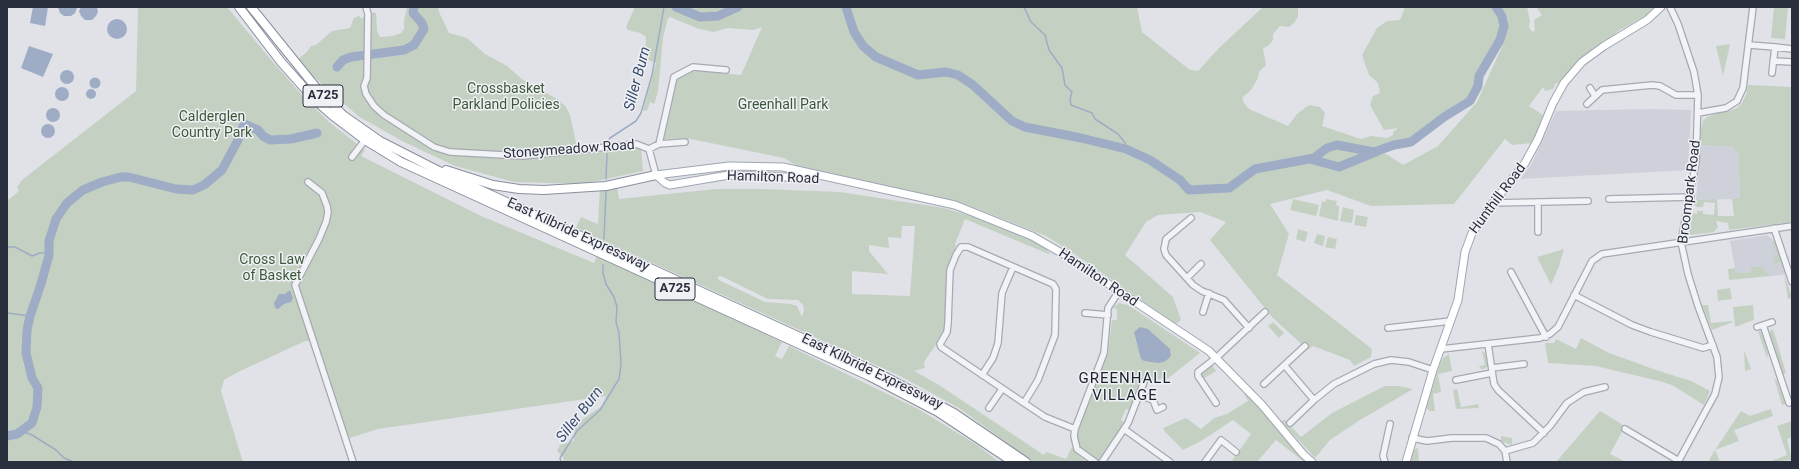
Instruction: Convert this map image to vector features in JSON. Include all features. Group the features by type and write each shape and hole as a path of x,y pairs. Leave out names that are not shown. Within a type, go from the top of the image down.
{"highway":[{"name":"East Kilbride Expressway","path":"239,7 301,86 332,115 365,140 401,162 869,376 938,412 1013,462"},
{"name":"East Kilbride Expressway","path":"251,7 305,76 343,115 380,141 417,160 878,373 954,413 1026,462"},
{"path":"417,160 493,185 519,189 544,190 606,186 656,175"}],"main road":[{"name":"Hunthill Road","path":"1406,462 1433,370 1458,300 1466,244 1478,222 1525,163 1564,83 1582,62 1604,46 1647,20 1661,7"},
{"name":"Hamilton Road","path":"656,175 729,166 783,167 835,180 955,205 1032,236 1065,255 1209,351 1262,405 1303,454 1312,462"},
{"name":"Hamilton Road","path":"656,175 665,184 670,185 729,175 783,176 835,180"}],"street":[{"name":"Stoneymeadow Road","path":"366,7 368,14 366,65 367,78 364,86 366,94 374,106 384,115 434,147 450,152 523,156 636,144 649,149 656,175"},
{"name":"Broompark Road","path":"1670,7 1678,24 1694,72 1698,95 1696,162 1691,197 1681,242 1696,300 1713,345 1718,367 1717,386 1706,411 1679,461"},
{"path":"1698,113 1726,108 1737,101 1743,88 1753,7"},
{"path":"1749,45 1792,49"},
{"path":"1772,73 1774,47"},
{"path":"1773,61 1792,62"},
{"path":"659,144 674,77 693,67 726,70"},
{"path":"1587,104 1602,90 1639,88 1652,85 1660,86 1676,95 1698,95"},
{"path":"1590,88 1595,96"},
{"path":"352,157 365,140"},
{"path":"649,149 659,144 685,142"},
{"path":"308,182 322,192 328,213 319,239 295,285 353,462"},
{"path":"1609,199 1691,197"},
{"path":"1538,202 1538,232"},
{"path":"1493,203 1588,202"},
{"path":"1191,218 1183,220 1166,239 1164,249 1166,255 1193,285 1224,300 1248,328"},
{"path":"1441,349 1546,336 1558,327 1592,261 1602,254 1792,226"},
{"path":"1774,228 1792,282"},
{"path":"1024,404 1038,380 1055,335 1056,289 1053,284 964,246 959,249 950,270 947,327 940,344 941,347 1024,404 1045,417 1075,429"},
{"path":"1187,278 1201,264"},
{"path":"982,375 993,358 998,343 1002,293 1012,267"},
{"path":"1196,269 1201,274"},
{"path":"1511,272 1546,336"},
{"path":"1094,462 1077,450 1075,444 1075,429 1104,353 1108,308 1118,291"},
{"path":"1202,307 1209,293"},
{"path":"1574,295 1632,325 1651,332 1703,348 1713,345"},
{"path":"1216,403 1198,376 1198,372 1216,358 1248,328 1262,319 1265,312"},
{"path":"1085,313 1108,315"},
{"path":"1388,328 1451,321"},
{"path":"1772,322 1760,326 1789,403 1792,402"},
{"path":"1488,344 1494,384 1498,390 1544,433"},
{"path":"1264,384 1273,380 1285,366 1304,350"},
{"path":"1290,422 1334,384 1374,364 1391,360 1409,362 1433,370"},
{"path":"1456,380 1492,370 1524,364"},
{"path":"1285,366 1314,400"},
{"path":"1102,462 1124,429 1144,382"},
{"path":"1504,451 1533,443 1556,419 1567,403 1584,392 1605,387"},
{"path":"989,408 1002,389"},
{"path":"1139,395 1153,400 1157,410 1163,407"},
{"path":"1385,462 1383,456 1390,424"},
{"path":"1124,429 1170,462"},
{"path":"1625,429 1679,461"},
{"path":"1412,438 1427,441 1452,438 1486,438 1499,444 1504,451 1507,462"},
{"path":"1205,462 1221,440 1236,452"}],"shaded area":[{"path":"1652,109 1691,110 1688,170 1520,179 1532,163 1556,111"},
{"path":"1701,145 1735,147 1738,151 1740,199 1696,200"},
{"path":"1767,235 1774,241 1787,274 1771,276 1764,270 1764,267 1750,267 1751,272 1736,273 1730,241"}],"green space":[{"path":"138,7 227,7 302,95 329,122 365,150 361,156 481,216 594,263 597,256 782,342 775,356 782,359 789,346 920,410 977,445 999,462 564,462 563,457 557,451 560,445 574,441 574,425 602,406 606,396 378,429 343,440 310,341 305,341 224,380 221,391 243,462 7,462 7,201 19,191 17,187 22,180 136,91"},
{"name":"Crossbasket Parkland Policies","path":"407,7 438,7 449,33 467,38 485,54 507,66 523,80 559,100 566,107 570,115 578,152 641,147 643,171 583,184 514,182 455,166 404,142 358,116 304,68 299,58 307,52 311,46 316,45 332,31 350,28 354,18 359,16 362,19 364,15 370,12 376,13 377,31 380,37 393,36 401,33 404,29"},
{"name":"Greenhall Park","path":"635,7 1137,7 1142,32 1190,70 1198,71 1219,48 1263,7 1300,7 1298,8 1298,16 1295,22 1289,27 1280,26 1273,34 1273,40 1268,46 1263,48 1266,65 1259,72 1258,78 1251,90 1242,98 1243,101 1251,110 1288,126 1297,114 1309,105 1320,107 1325,113 1322,126 1361,139 1371,136 1387,138 1393,135 1393,132 1398,128 1384,130 1370,105 1373,96 1380,93 1378,83 1369,75 1362,55 1377,28 1387,21 1400,20 1405,7 1496,7 1502,16 1504,26 1500,40 1479,76 1478,86 1470,101 1413,139 1411,143 1394,145 1380,150 1403,165 1438,146 1477,102 1504,42 1508,20 1506,13 1501,7 1527,7 1530,21 1529,28 1533,32 1535,30 1534,20 1542,15 1536,7 1654,7 1645,16 1618,31 1606,42 1593,48 1565,80 1555,84 1553,89 1545,91 1543,87 1529,106 1543,115 1533,143 1512,145 1505,139 1454,204 1371,206 1327,190 1270,204 1289,234 1277,275 1372,349 1371,357 1354,366 1350,360 1313,346 1308,350 1272,317 1210,240 1226,222 1200,212 1158,215 1146,222 1125,255 1173,297 1181,320 1176,324 1046,236 963,203 797,166 784,158 686,138 663,139 675,81 685,73 698,71 741,75 762,27 754,30 728,28 714,32 699,29 670,17 668,18 663,38 658,92 654,104 650,102 647,111 643,110 656,63 645,59 646,37 640,33 628,30 626,27"},
{"path":"1774,7 1788,7 1785,39 1771,38"},
{"path":"1730,44 1723,76 1716,46"},
{"path":"1748,85 1792,87 1792,222 1729,230 1728,223 1716,221 1718,227 1714,232 1690,235 1689,231 1693,213 1697,214 1697,211 1703,211 1703,214 1714,215 1715,203 1704,202 1703,207 1697,207 1694,205 1696,200 1717,199 1718,216 1734,216 1732,199 1740,198 1738,152 1734,151 1734,147 1701,145 1701,130 1703,121 1707,117 1737,108 1742,103 1746,95"},
{"path":"617,187 619,199 716,189 840,192 944,208 977,218 1042,245 1051,255 965,219 955,244 956,246 948,270 944,333 924,362 925,368 914,371 939,385 1044,455 1046,452 1066,459 1072,447 1079,456 1087,462 1033,462 959,408 902,377 576,228 581,217 598,224 600,189","holes":["902,226 915,226 910,296 852,294 852,271 888,274 869,251 869,245 889,248 888,237 901,238","721,276 768,299 798,300 803,305 804,310 802,317 797,306 791,304 765,302 719,280 717,277"]},
{"path":"1293,199 1319,205 1316,216 1290,210"},
{"path":"1326,199 1337,201 1336,205 1339,206 1338,221 1319,216 1322,201 1326,202"},
{"path":"1343,207 1354,210 1352,223 1340,221"},
{"path":"1356,215 1368,217 1366,227 1354,225"},
{"path":"1298,229 1308,232 1305,242 1296,239"},
{"path":"1317,234 1325,236 1323,246 1314,243"},
{"path":"1328,237 1337,239 1335,249 1325,247"},
{"path":"1772,241 1774,241 1781,261 1775,264 1773,256 1777,255"},
{"path":"1564,249 1559,266 1551,285 1537,257"},
{"path":"1750,267 1764,267 1764,270 1771,276 1729,280 1728,269 1735,268 1736,273 1751,272"},
{"path":"1784,275 1792,296 1792,298 1788,299"},
{"path":"1730,288 1732,299 1718,301 1717,290"},
{"path":"1119,303 1128,305 1200,353 1166,380 1165,377 1151,383 1142,379 1130,410 1126,409 1121,420 1124,422 1122,427 1098,460 1080,448 1077,443 1077,432 1108,353 1112,320 1117,320 1117,309 1113,308"},
{"path":"1702,305 1708,305 1711,323 1733,322 1712,330"},
{"path":"1753,305 1754,320 1735,327 1733,307"},
{"path":"1273,322 1284,333 1279,338 1268,326"},
{"path":"1773,329 1786,373 1783,374 1770,334 1770,331"},
{"path":"1758,331 1761,332 1768,353 1767,358"},
{"path":"1581,338 1609,353 1691,381 1710,391 1704,405 1672,385 1659,381 1596,366 1548,363 1545,343 1554,343 1556,339 1576,349"},
{"path":"1744,350 1751,369 1745,371"},
{"path":"1482,351 1485,353 1488,366 1484,369 1481,369 1479,366 1485,365"},
{"path":"1449,354 1452,371 1438,374 1441,392 1433,394 1435,411 1430,411 1426,408 1440,364 1443,358"},
{"path":"1211,364 1216,371 1203,379 1200,376 1201,372"},
{"path":"1774,378 1777,381 1785,404 1782,405"},
{"path":"1385,386 1398,386 1413,389 1360,420 1330,440 1315,458 1282,422 1284,419 1301,437 1332,413"},
{"path":"1457,389 1461,407 1478,404 1479,408 1456,409 1453,390"},
{"path":"1242,390 1299,455 1307,462 1304,462 1276,440 1257,462 1231,462 1251,434 1233,420 1201,441 1183,450 1165,432 1163,428 1186,418 1201,429 1214,418 1227,414 1248,401"},
{"path":"1771,409 1773,416 1734,430 1739,441 1715,450 1741,411 1750,416"},
{"path":"1600,411 1625,426 1610,454 1626,462 1556,462"},
{"path":"1792,421 1792,437 1787,439 1792,460 1769,462 1787,455 1777,426"},
{"path":"1501,436 1512,438 1512,445 1501,441"},
{"path":"1418,448 1419,462 1410,462 1413,450"},
{"path":"1715,450 1720,462 1708,462"}],"water":[{"path":"33,7 48,7 45,26 30,23"},
{"path":"58,7 77,8 75,13 71,16 64,16 60,13"},
{"path":"81,7 97,7 98,12 92,20 85,20 79,11"},
{"path":"113,19 121,19 127,25 127,33 121,39 113,39 107,33 107,25"},
{"path":"29,46 53,54 43,77 21,68"},
{"path":"67,70 72,72 74,77 72,82 67,84 62,82 60,77 62,72"},
{"path":"93,78 97,78 99,79 99,87 93,88 90,85 90,81"},
{"path":"62,87 67,89 69,94 67,99 62,101 57,99 55,94 57,89"},
{"path":"89,89 93,89 96,94 93,99 89,99 86,96 86,92"},
{"path":"53,108 58,110 60,115 58,120 53,122 48,120 46,115 48,110"},
{"path":"48,124 53,126 55,131 53,136 48,138 43,136 41,131 43,126"},
{"path":"290,290 293,298 291,302 284,304 278,309 275,308 274,303 279,294 285,294"},
{"path":"1140,327 1148,329 1170,349 1171,356 1168,359 1164,362 1158,363 1144,361 1141,359 1134,332"}],"waterway":[{"path":"337,67 343,60 351,57 404,50 414,45 424,29 422,23 413,13 414,7"},
{"name":"Siller Burn","path":"608,142 610,138 636,121 641,113 652,75 664,7"},
{"path":"676,7 700,17 718,16 738,7"},
{"path":"846,7 854,32 863,46 876,57 918,75 946,72 958,75 973,85 1012,121 1025,127 1126,149 1150,160 1180,180 1189,190 1229,188 1255,169 1314,158 1327,148 1337,145 1374,152 1394,145 1411,142 1444,117 1470,101 1478,86 1479,76 1500,40 1504,26 1502,16 1496,7"},
{"path":"1024,7 1031,22 1045,35 1049,50 1062,68 1065,85 1072,92 1070,99 1071,105 1092,113 1095,119 1118,134 1125,143 1126,149"},
{"path":"7,436 17,434 32,423 37,407 38,388 32,378 26,353 27,330 49,255 49,241 56,219 67,203 83,190 102,182 121,177 129,177 176,189 193,190 204,185 222,170 238,140 244,124 258,130 263,136 270,140 291,139 317,133"},
{"path":"1310,159 1339,167 1378,151"},
{"name":"Siller Burn","path":"606,179 607,154"},
{"name":"Siller Burn","path":"604,239 606,191"},
{"path":"7,247 15,247 32,256 40,253 49,253"},
{"name":"Siller Burn","path":"561,462 560,458 577,431 600,410 619,379 621,364 619,333 616,322 617,307 614,297 606,284 603,273 603,265"},
{"path":"7,313 30,316"},
{"path":"22,431 32,435 56,450 64,458 74,462"}],"district":[{"name":"GREENHALL VILLAGE","path":"1125,388"}],"park label":[{"name":"Calderglen Country Park","path":"212,126"},
{"name":"Cross Law of Basket","path":"272,268"}]}
